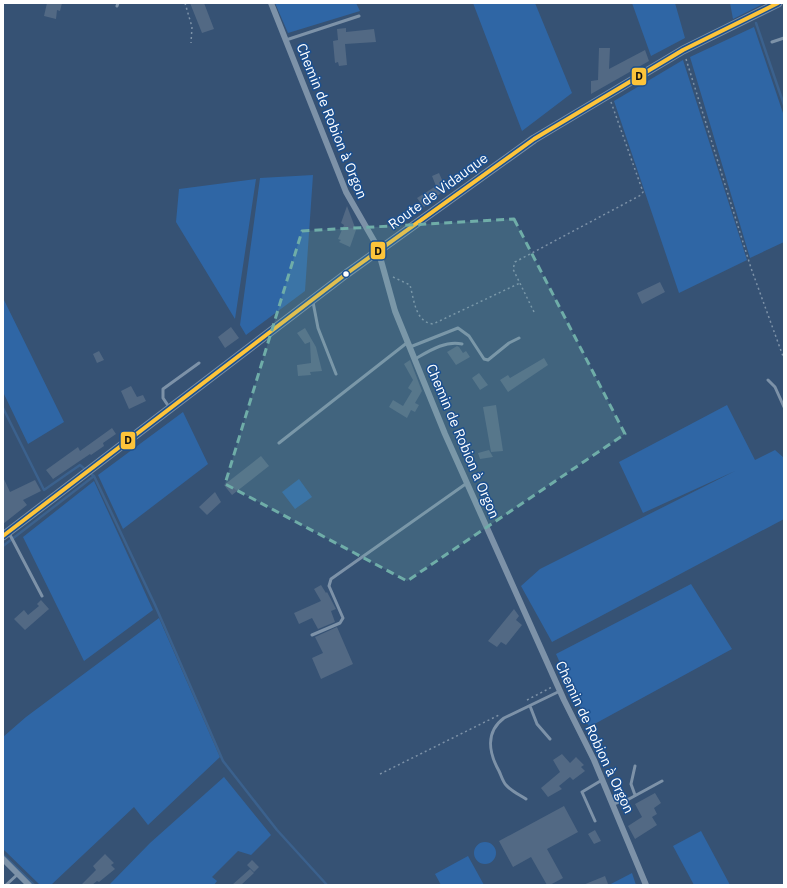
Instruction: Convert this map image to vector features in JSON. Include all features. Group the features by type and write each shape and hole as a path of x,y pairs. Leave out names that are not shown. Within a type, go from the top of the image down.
{"street":[{"name":"Chemin de Robion à Orgon","path":"271,3 346,192 377,246 395,311 467,483 613,804 646,885"},
{"name":"Route de Vidauque","path":"6,534 312,300 378,254 534,139 683,50 778,3"},
{"path":"3,859 29,885"}],"lane":[{"path":"286,40 359,16"},
{"path":"772,42 784,38"},
{"path":"312,300 318,328 336,374"},
{"path":"279,443 409,345 458,328 469,336 484,359 488,360 509,343 519,338"},
{"path":"415,359 446,344 456,342 462,344"},
{"path":"170,409 163,398 163,389 199,363"},
{"path":"768,380 775,387 784,407"},
{"path":"312,635 340,623 343,618 330,586 331,579 467,483"},
{"path":"6,534 42,596"},
{"path":"526,800 506,785 494,763 490,749 492,732 498,722 530,706 559,688"},
{"path":"530,706 538,724 550,740"},
{"path":"635,766 631,784 635,796"},
{"path":"595,821 582,792 602,780"},
{"path":"613,804 635,796 662,780"},
{"path":"6,885 18,874"}],"path":[{"path":"185,3 192,27 191,42"},
{"path":"683,50 751,268 784,359"},
{"path":"534,312 513,269 515,262 641,195 643,192 608,94"},
{"path":"384,274 410,285 418,314 428,323 433,324 520,283"},
{"path":"523,702 559,688"},
{"path":"380,774 505,712"}],"highlighted area":[{"path":"514,219 625,434 407,581 225,484 302,231"}],"shaded area":[{"path":"275,3 356,3 360,11 288,33"},
{"path":"473,3 535,3 572,93 522,131"},
{"path":"632,3 675,3 685,38 651,56"},
{"path":"730,3 765,3 733,19"},
{"path":"754,27 784,116 784,242 750,258 690,57"},
{"path":"683,60 747,260 679,293 614,101"},
{"path":"313,175 305,291 246,335 240,325 260,178"},
{"path":"256,179 235,319 176,222 179,189"},
{"path":"3,298 64,422 28,444 3,392"},
{"path":"727,405 755,460 775,450 784,458 784,519 552,642 521,586 540,569 735,471 643,513 619,462"},
{"path":"183,412 208,464 123,529 98,475"},
{"path":"299,479 312,497 295,509 282,492"},
{"path":"94,481 153,610 84,661 23,537"},
{"path":"691,584 732,649 589,727 556,654"},
{"path":"159,618 220,757 148,825 134,807 51,885 40,885 3,849 3,737 26,717"},
{"path":"224,777 271,835 251,855 238,851 212,877 217,881 214,885 109,885 150,843"},
{"path":"701,831 730,885 694,885 673,846"},
{"path":"485,842 493,845 496,853 493,861 485,864 477,861 474,853 477,845"},
{"path":"468,856 484,885 441,885 435,874"},
{"path":"632,873 636,885 609,885"}],"building":[{"path":"47,3 62,3 60,11 57,10 56,19 44,16"},
{"path":"190,3 204,3 214,29 202,33"},
{"path":"346,28 346,32 374,29 376,42 345,44 347,65 339,66 338,62 335,63 333,41 338,40 337,29"},
{"path":"599,48 610,48 609,69 645,50 649,61 591,94 591,81 598,80"},
{"path":"439,173 446,189 424,207 417,198 436,186 432,176"},
{"path":"347,206 356,230 350,247 339,242 341,240 338,239 344,225 341,223"},
{"path":"660,282 665,292 642,304 637,293"},
{"path":"231,327 239,338 225,348 218,337"},
{"path":"305,328 316,347 322,371 310,372 311,375 298,376 297,365 311,363 310,342 305,344 297,333"},
{"path":"457,346 463,353 466,351 470,357 456,365 447,352"},
{"path":"99,351 104,360 97,363 93,354"},
{"path":"544,358 548,365 508,392 500,380 508,375 510,378"},
{"path":"410,360 422,391 415,403 419,405 415,412 411,410 407,418 389,407 393,400 403,406 412,391 408,388 413,380 404,364"},
{"path":"479,373 488,385 480,390 472,378"},
{"path":"131,386 137,397 143,395 146,401 129,409 121,391"},
{"path":"496,405 503,451 491,452 483,407"},
{"path":"112,428 116,434 103,443 104,446 91,455 90,454 53,479 46,470 78,447 80,451"},
{"path":"489,450 493,457 480,459 478,453"},
{"path":"261,456 269,466 232,495 224,485"},
{"path":"3,477 10,492 35,480 41,491 23,500 27,505 3,524"},
{"path":"215,492 221,502 207,515 199,507"},
{"path":"321,585 326,593 327,592 336,609 331,611 335,622 318,629 312,618 299,624 294,613 321,601 314,589"},
{"path":"41,600 49,609 25,630 14,619 24,610 28,615 39,606 37,604"},
{"path":"514,609 519,616 516,620 522,625 506,645 501,642 497,647 488,641"},
{"path":"337,627 353,664 321,679 312,658 323,653 315,637"},
{"path":"562,754 570,763 576,757 584,765 581,767 585,771 573,780 570,777 559,786 562,789 548,797 541,788 560,772 553,760"},
{"path":"655,793 661,803 654,808 657,814 652,817 657,825 635,839 628,826 642,817 635,804"},
{"path":"564,806 578,832 547,849 563,878 550,885 547,885 531,857 513,867 499,841"},
{"path":"595,830 601,841 594,844 588,834"},
{"path":"105,854 114,863 111,865 115,869 99,882 97,881 92,885 81,885 96,870 93,866"},
{"path":"252,860 259,867 254,872 247,865"},
{"path":"250,869 254,873 241,885 232,885"},
{"path":"605,876 608,884 583,885"}],"waterway":[{"path":"756,23 784,105"},
{"path":"3,408 44,490 80,465 86,470"},
{"path":"90,473 94,476 155,605 223,761 277,830 327,885"},
{"path":"3,546 94,476"},
{"path":"3,855 34,885"}],"transit line":[{"name":"D","path":"3,536 346,274 534,139 683,50 778,3"}]}
